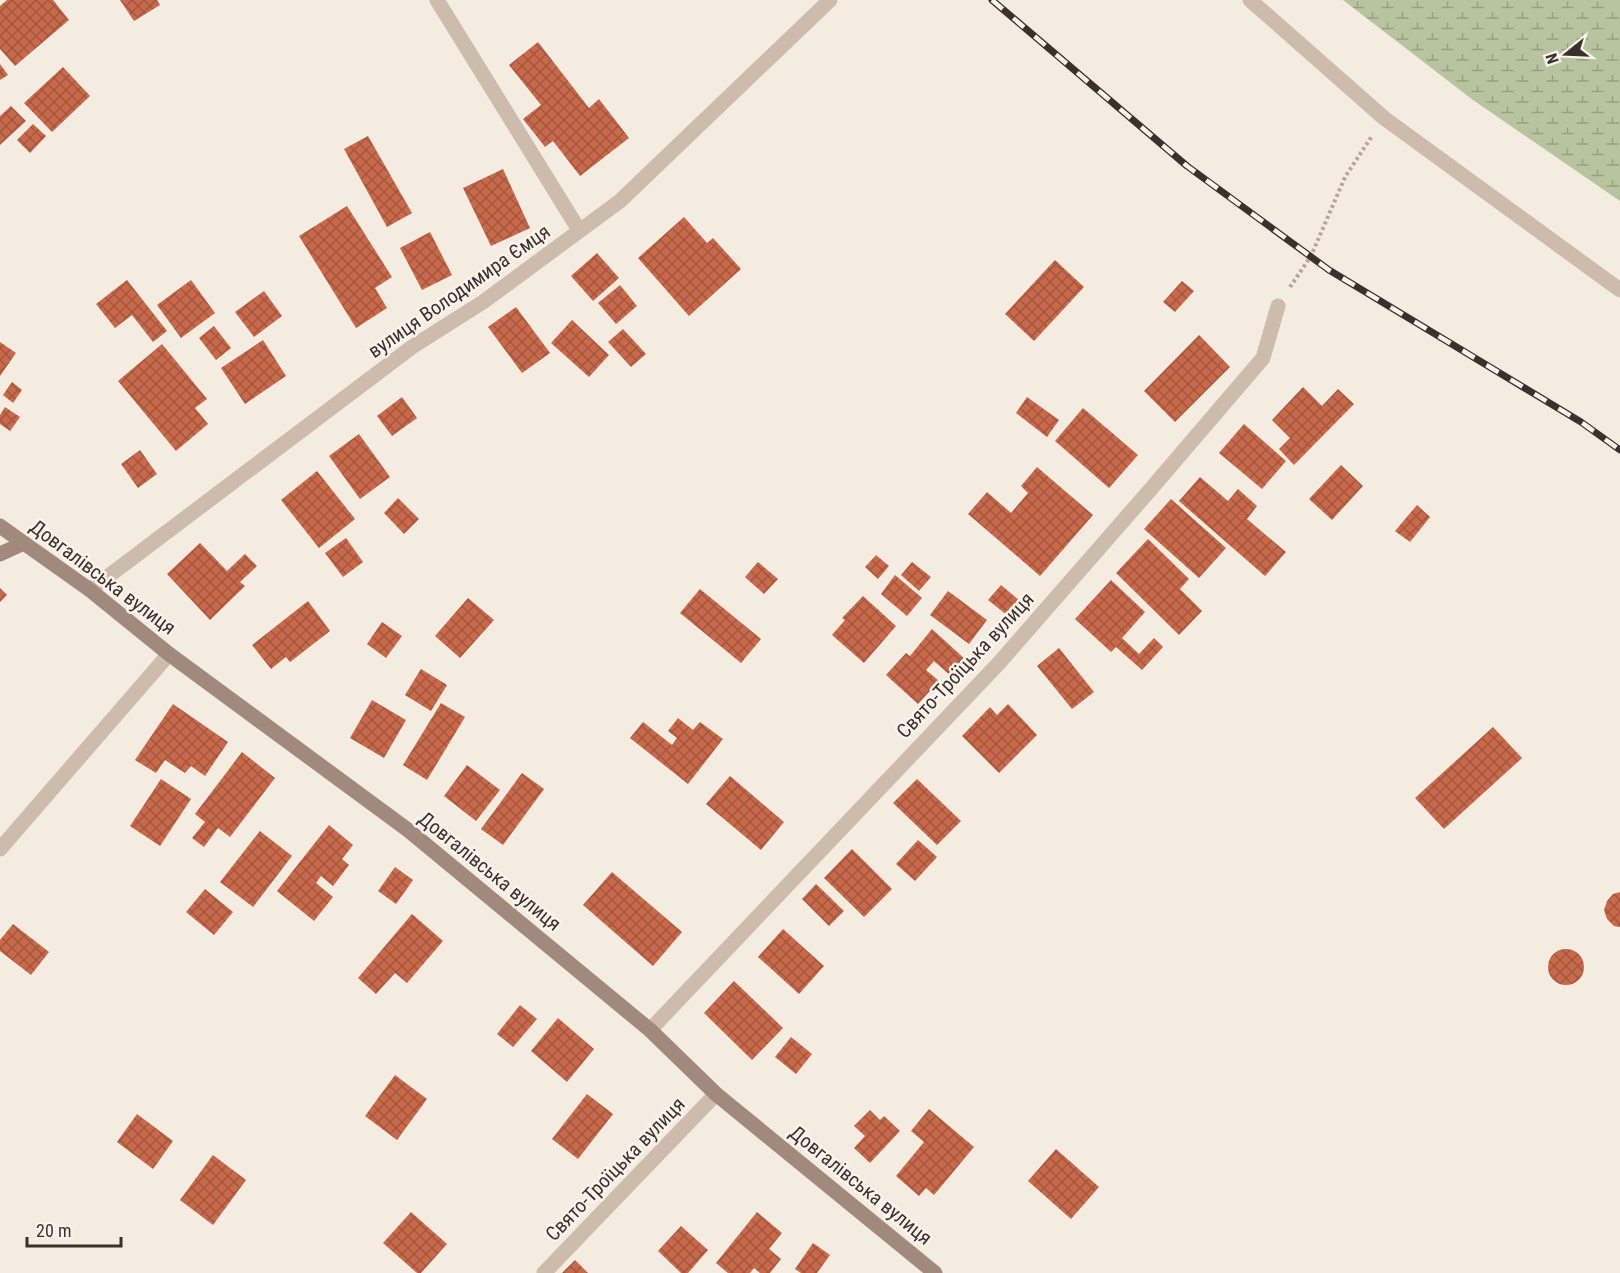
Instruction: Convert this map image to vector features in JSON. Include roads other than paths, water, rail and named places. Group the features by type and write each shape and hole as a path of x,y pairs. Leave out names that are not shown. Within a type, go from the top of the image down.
{"street":[{"path":"437,0 579,230"},
{"name":"вулиця Володимира Ємця","path":"90,590 412,347 483,302 620,201 830,0"},
{"path":"1250,0 1384,118 1620,290"},
{"name":"Свято-Троїцька вулиця","path":"650,1030 999,663 1143,499 1263,358 1278,306"},
{"name":"Довгалівська вулиця","path":"0,526 90,590 170,654 408,830 650,1030 716,1094 935,1273"},
{"path":"0,555 24,543"},
{"path":"0,849 170,654"},
{"name":"Свято-Троїцька вулиця","path":"544,1273 716,1094"}],"railway":[{"path":"992,0 1187,166 1329,270 1581,422 1620,450"}]}
